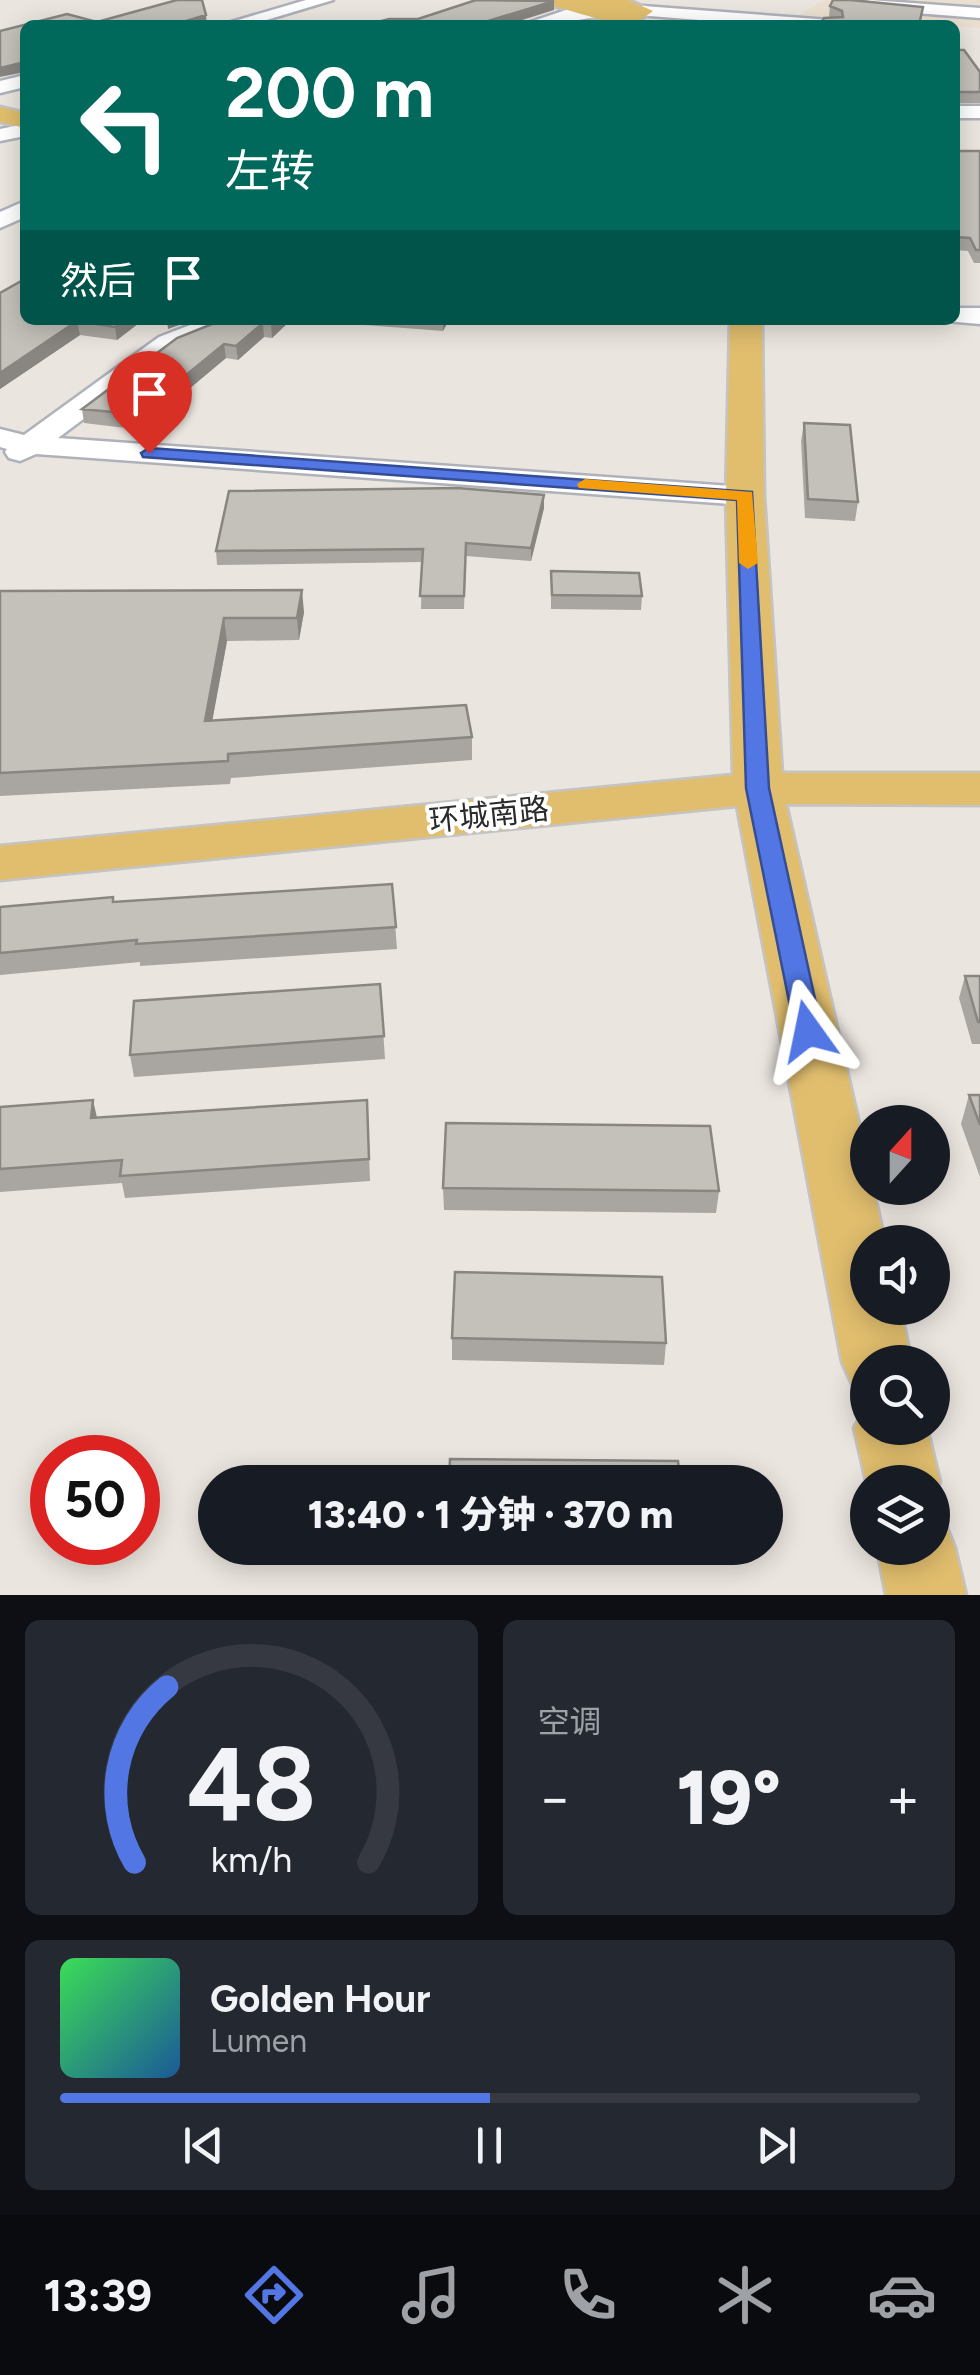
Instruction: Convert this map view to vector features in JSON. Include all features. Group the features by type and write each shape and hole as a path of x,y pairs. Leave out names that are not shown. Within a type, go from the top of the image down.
{"main road":[{"path":"554,0 623,13"},
{"path":"746,325 746,496 760,799 873,1345"},
{"name":"环城南路","path":"0,863 760,799 980,789"},
{"name":"环城南路","path":"0,884 760,799 980,810"},
{"path":"920,1565 926,1595"}],"street":[{"path":"249,20 326,0"},
{"path":"859,4 980,13"},
{"path":"548,20 569,14 623,13 744,20"},
{"path":"0,465 15,441 168,343 213,325"},
{"path":"15,441 746,496"}],"shaded area":[{"path":"823,0 980,0 980,28 960,27 960,20 800,15"}],"building":[{"path":"177,0 202,0 206,15 190,20 104,20"},
{"path":"476,0 554,1 491,20 385,20 418,19"},
{"path":"833,0 850,0 923,7 920,20 823,20 843,17 842,11 830,6"},
{"path":"67,14 90,20 43,20"},
{"path":"20,26 20,63 0,68 0,31"},
{"path":"960,50 980,72 980,92 960,92"},
{"path":"960,151 980,151 980,250 976,250 970,238 960,237"},
{"path":"20,282 20,325 71,325 0,373 0,293"},
{"path":"210,325 261,325 236,346 224,344 169,389 156,387 132,414 82,409 177,338"},
{"path":"804,423 850,425 858,502 808,499"},
{"path":"457,488 544,495 531,548 466,543 464,596 420,596 423,549 216,551 229,491"},
{"path":"551,571 639,573 642,596 552,595"},
{"path":"302,590 297,618 224,618 205,721 466,705 472,737 228,754 228,761 0,773 0,591"},
{"path":"392,884 396,927 136,944 137,940 0,953 0,907 113,897 113,902"},
{"path":"965,976 980,976 980,1022 978,1022"},
{"path":"380,984 384,1036 130,1055 134,1001"},
{"path":"969,1095 980,1095 980,1125"},
{"path":"93,1100 91,1118 367,1100 369,1159 120,1176 122,1160 0,1169 0,1107"},
{"path":"446,1123 710,1126 719,1191 443,1188"},
{"path":"455,1272 662,1277 666,1343 452,1338"},
{"path":"450,1459 678,1461 678,1465 450,1465"}],"slow traffic":[{"path":"585,484 746,496 748,563"}],"route":[{"path":"149,453 746,496 758,788 808,1031"}]}
